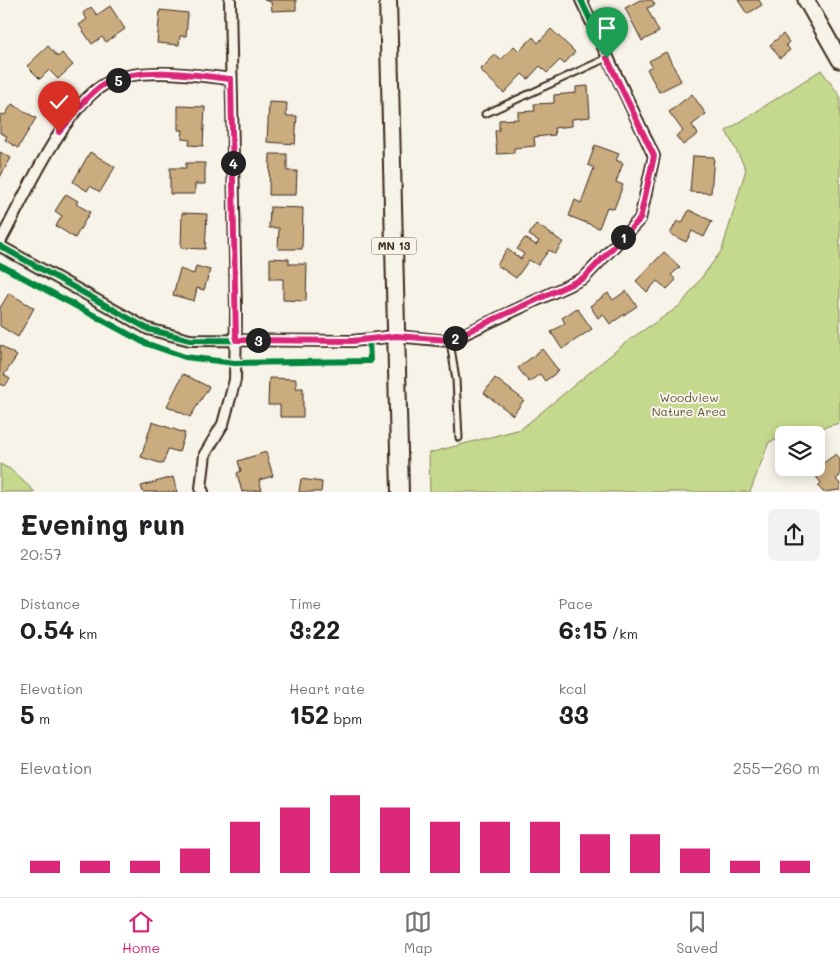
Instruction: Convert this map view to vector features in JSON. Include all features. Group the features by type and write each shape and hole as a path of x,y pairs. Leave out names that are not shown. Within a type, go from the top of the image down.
{"main road":[{"name":"MN 13","path":"388,0 400,492"}],"street":[{"path":"203,492 205,454 223,424 235,380 236,340 230,0"},
{"path":"0,246 148,329 190,340 352,341 396,336 449,340 584,278 640,219 654,156 581,0"},
{"path":"806,0 840,60"},
{"path":"0,242 59,132 84,103 107,83 144,73 231,79"}],"lane":[{"path":"485,114 607,58"},
{"path":"449,340 456,380 459,438"}],"green space":[{"name":"Woodview Nature Area","path":"821,70 840,96 840,423 825,427 775,426 775,440 769,442 750,492 430,492 429,453 521,429 629,340 681,305 722,250 746,169 726,131"},
{"path":"0,464 10,469 35,492 0,492"}],"building":[{"path":"264,0 296,0 296,10 272,11 271,2"},
{"path":"640,0 652,0 655,5 647,8 659,32 642,41 625,8"},
{"path":"738,0 759,0 762,5 747,14"},
{"path":"110,6 125,29 106,42 102,37 92,44 79,25 87,19 83,13 91,7 97,15"},
{"path":"160,10 188,13 186,36 180,36 179,45 157,43"},
{"path":"551,29 575,52 564,64 560,60 547,73 540,66 528,79 522,74 504,93 480,70 495,55 501,60 514,46 519,51 533,37 538,43"},
{"path":"783,34 789,42 786,45 790,50 780,58 770,45"},
{"path":"48,46 58,57 62,53 73,65 58,79 49,70 40,79 27,66"},
{"path":"666,52 681,81 659,92 647,69 652,66 649,61"},
{"path":"588,86 590,117 572,119 572,126 554,128 555,135 534,137 535,146 514,148 514,153 497,154 495,131 499,130 499,120 518,119 518,112 535,111 534,104 554,103 554,95 576,93 576,87"},
{"path":"692,94 706,114 692,125 698,134 683,145 676,136 683,131 669,112"},
{"path":"269,102 287,103 286,116 297,116 295,144 267,142"},
{"path":"12,104 36,118 18,148 5,140 7,136 0,133 0,117 2,114 5,115"},
{"path":"178,106 205,107 203,146 189,145 190,140 182,139 183,130 178,130"},
{"path":"595,145 619,154 616,160 623,163 616,182 623,185 614,209 607,207 599,228 569,216 575,200 581,203 594,168 588,165"},
{"path":"0,152 11,158 0,177"},
{"path":"90,152 115,167 100,192 90,186 87,191 73,182"},
{"path":"270,154 287,154 287,171 297,171 296,195 269,195"},
{"path":"693,156 714,157 711,193 690,192"},
{"path":"186,163 205,163 205,184 195,184 195,194 170,194 170,168 186,168"},
{"path":"66,194 78,201 76,204 90,212 75,238 56,226 62,216 55,211"},
{"path":"270,207 303,208 302,249 278,249 279,228 269,228"},
{"path":"689,210 712,221 704,237 692,231 686,242 670,234 677,221 682,223"},
{"path":"182,213 207,214 205,249 181,248"},
{"path":"536,224 563,242 555,254 549,250 538,265 529,260 516,278 497,265 507,249 521,259 524,254 517,249 525,238 536,245 539,241 529,235"},
{"path":"664,252 680,267 671,275 676,280 667,289 657,281 647,292 636,281"},
{"path":"270,258 289,259 289,264 307,264 306,301 283,300 283,279 270,279"},
{"path":"196,266 210,270 204,290 197,288 194,301 173,295 180,269 194,274"},
{"path":"626,291 637,306 610,324 603,314 598,318 590,306 608,293 613,300"},
{"path":"9,293 34,308 18,337 0,326 0,308"},
{"path":"577,308 592,329 562,349 551,332 565,323 562,318"},
{"path":"0,345 17,356 4,375 10,379 5,386 0,384"},
{"path":"542,349 559,371 545,381 540,374 529,382 518,368"},
{"path":"183,374 209,387 190,417 167,406"},
{"path":"269,378 296,379 296,388 303,388 303,417 280,417 280,405 268,405"},
{"path":"495,378 524,400 513,415 484,393"},
{"path":"152,422 185,433 179,452 168,449 163,464 141,457"},
{"path":"266,452 273,476 259,480 262,490 242,492 237,473 241,471 238,461"},
{"path":"836,454 840,459 840,476 836,479 840,484 840,490 823,492 818,486 821,483 816,476 825,476 825,462"},
{"path":"173,477 177,492 143,492 141,486"},
{"path":"301,479 322,482 321,492 299,492"}],"cycle path":[{"path":"0,246 148,329 190,340 352,341 396,336 449,341 584,278 640,219 654,156 581,0"},
{"path":"0,265 145,343 185,357 235,363 370,361 369,339"}],"route":[{"path":"59,132 84,103 107,83 144,73 189,74 231,79 236,340 352,341 396,336 449,340 584,278 640,219 654,156 607,58"}]}
